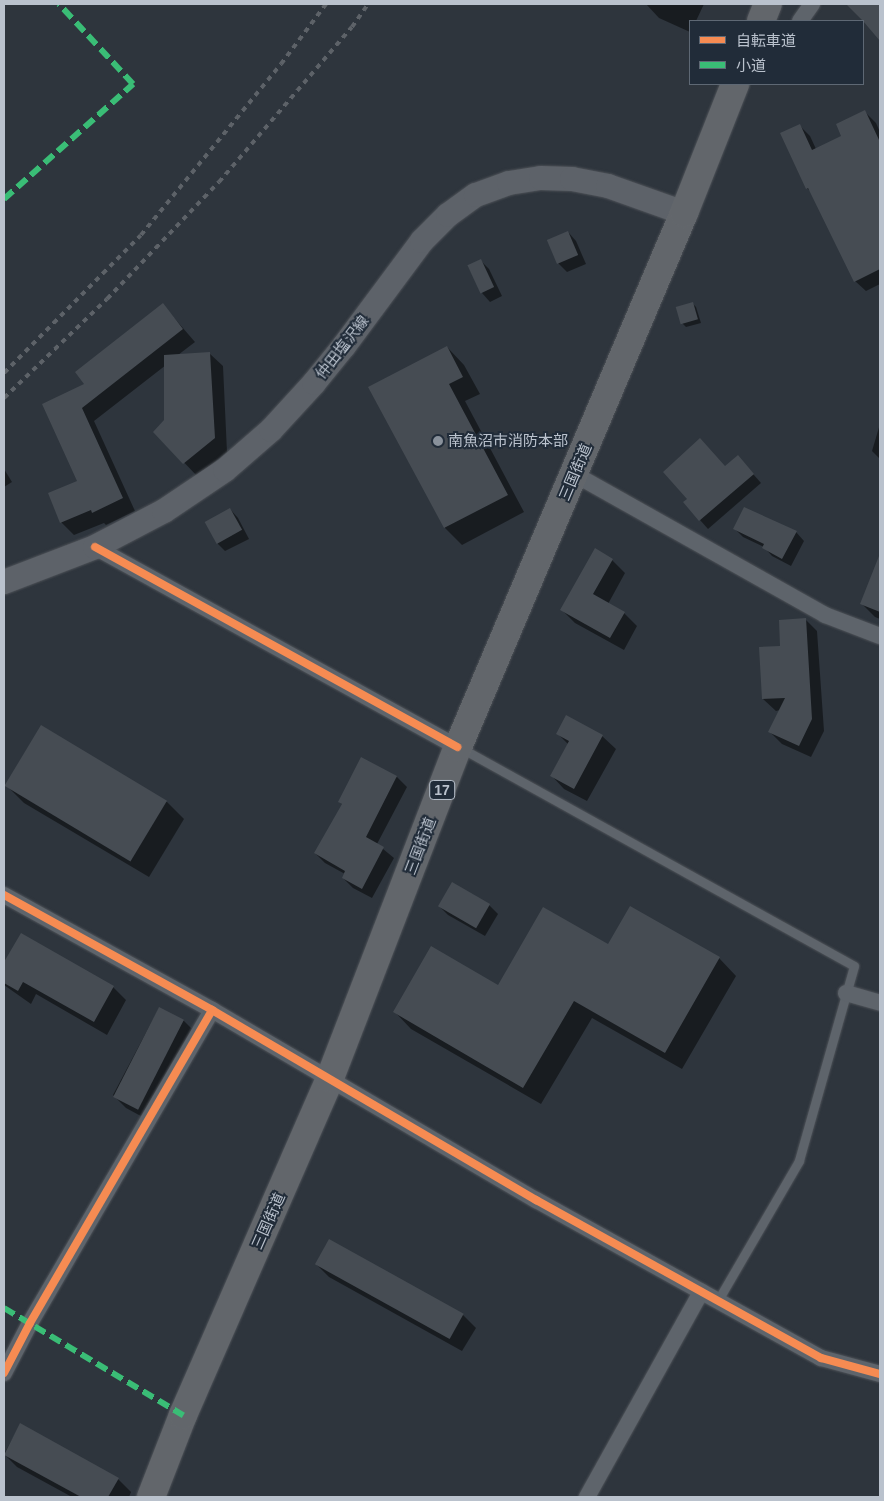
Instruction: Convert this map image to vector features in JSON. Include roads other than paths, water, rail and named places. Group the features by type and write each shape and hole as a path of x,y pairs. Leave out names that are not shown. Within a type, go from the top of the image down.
{"highway":[{"path":"761,20 768,4"},
{"name":"三国街道","path":"150,1497 183,1415 330,1078 458,747 736,86"}],"main road":[{"name":"仲田塩沢線","path":"4,582 94,547 164,511 226,470 271,430 344,346 422,241 448,215 476,195 509,183 541,178 572,180 608,186 684,212"}],"street":[{"path":"801,20 812,4"},
{"path":"574,474 825,615 880,636"},
{"path":"94,547 458,747"},
{"path":"4,895 212,1010 536,1200 821,1358 880,1374"},
{"path":"846,994 880,1003"},
{"path":"4,1373 30,1323 212,1010"},
{"path":"587,1497 701,1292"}],"lane":[{"path":"458,747 854,966 799,1161 718,1300"}],"railway":[{"path":"4,373 141,235 281,64 326,4"},
{"path":"4,398 107,299 219,182 352,27 368,4"}],"place":[{"name":"南魚沼市消防本部","path":"438,441"}]}
